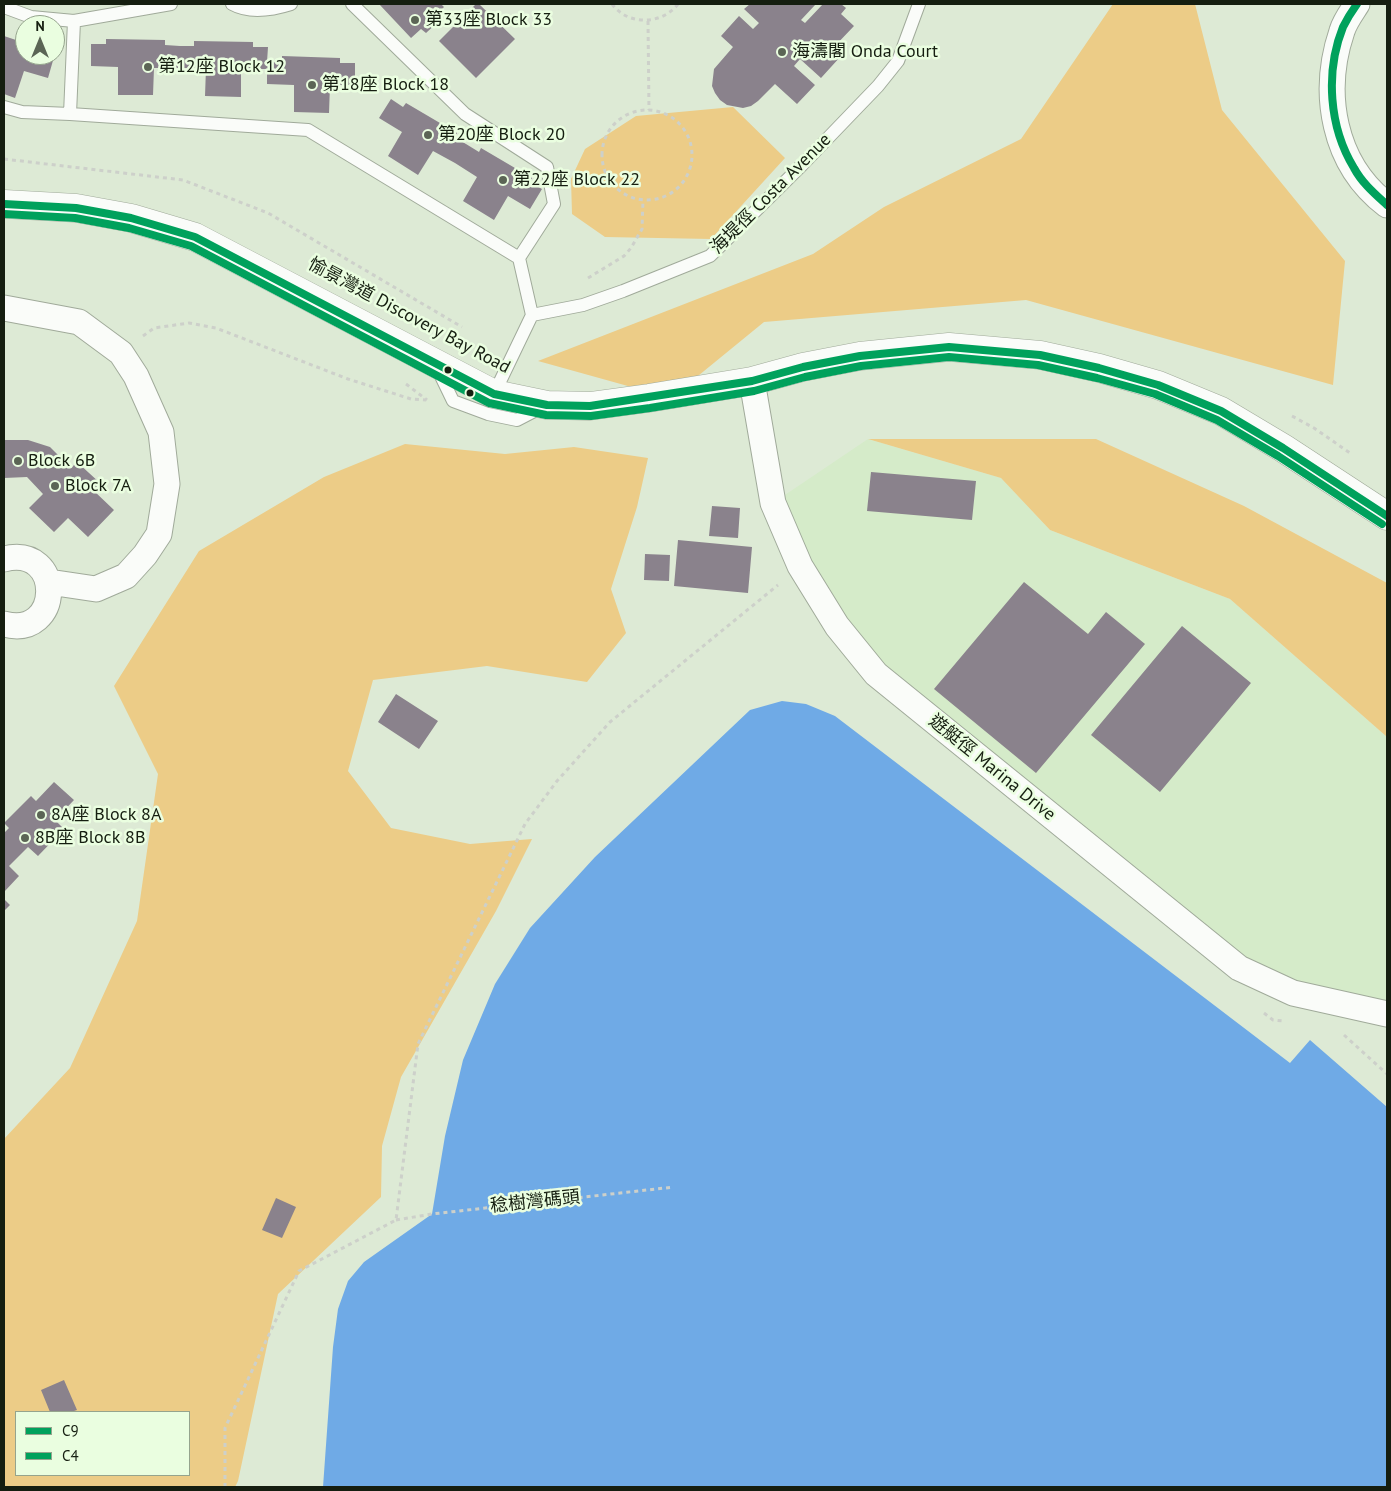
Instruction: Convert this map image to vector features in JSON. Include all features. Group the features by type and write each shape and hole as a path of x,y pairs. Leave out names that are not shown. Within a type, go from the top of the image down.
{"street":[{"path":"1357,4 1343,29 1333,64 1332,100 1339,137 1355,170 1378,198 1387,205"},
{"name":"愉景灣道 Discovery Bay Road","path":"4,204 76,208 132,218 195,236 494,394 547,405 590,406 649,398 752,381 802,367 860,356 949,347 1040,355 1099,368 1158,385 1221,411 1283,448 1387,516"},
{"path":"4,308 79,322 120,353 136,376 160,432 167,484 159,534 145,555 126,576 96,589 49,582"},
{"name":"遊艇徑 Marina Drive","path":"752,381 774,503 800,566 837,626 876,674 1239,968 1293,993 1387,1014"},
{"path":"4,559 15,557 26,559 36,564 44,572 49,582 50,593 48,604 34,621 23,625 11,626 4,624"}],"lane":[{"path":"4,7 31,17 74,21 171,4"},
{"path":"232,4 255,10 275,10 291,4"},
{"path":"352,4 465,114 547,168 554,204 519,258 532,315 494,394"},
{"name":"海堤徑 Costa Avenue","path":"532,315 583,304 623,291 710,256 878,86 898,61 919,4"},
{"path":"70,114 74,21"},
{"path":"4,107 22,112 308,130 519,258"},
{"path":"435,363 453,401 488,414 518,420 547,405"}],"path":[{"path":"612,4 623,14 635,20 648,21 662,18 674,10 678,4"},
{"path":"648,21 649,110"},
{"path":"649,110 664,113 676,120 685,131 691,144 692,158 689,172 681,184 670,194 657,199 643,200 627,196 614,187 606,174 602,159 603,144 609,130 620,118 634,112 649,110"},
{"path":"4,159 183,180 268,213 462,327"},
{"path":"583,304 581,290 588,277 624,256 635,242 642,229 643,200"},
{"path":"120,353 154,328 189,324 216,328 348,379 411,399 426,400"},
{"path":"1289,414 1314,428 1355,457"},
{"path":"396,1220 418,1044 525,824 557,781 610,722 784,580"},
{"name":"稔樹灣碼頭","path":"225,1487 225,1428 298,1271 396,1220 432,1214 674,1187"}],"shaded area":[{"path":"1113,4 1195,4 1222,110 1345,261 1333,385 1026,300 764,322 671,398 538,361 813,254 884,207 1021,139"},
{"path":"733,107 785,158 711,239 605,237 572,214 571,179 585,149 636,116"},
{"path":"868,439 1001,478 1050,530 1230,599 1387,737 1387,1014 1293,993 876,674 773,503"},
{"path":"868,439 1096,439 1244,506 1387,583 1387,737 1230,599 1050,530 1001,478"},
{"path":"405,444 505,454 574,447 648,458 637,507 611,589 626,633 587,682 487,666 373,680 348,771 391,828 470,844 532,839 496,911 401,1077 382,1146 381,1197 278,1294 238,1481 235,1487 4,1487 4,1139 70,1068 137,921 158,774 114,686 199,551 324,477"}],"water":[{"path":"782,701 806,704 835,716 1290,1063 1310,1040 1387,1107 1387,1487 323,1487 333,1347 338,1309 348,1281 364,1262 432,1214 445,1136 463,1060 495,984 530,928 595,857 750,710"}],"building":[{"name":"第33座 Block 33","path":"379,4 441,4 444,7 434,17 438,22 426,33 421,29 411,38"},
{"path":"476,4 479,4 515,39 476,78 439,41"},
{"name":"海濤閣 Onda Court","path":"750,4 816,4 801,20 805,23 823,4 841,4 846,8 841,14 854,26 833,48 841,56 821,78 800,59 794,66 815,85 797,104 775,84 758,101 751,106 743,108 727,105 715,93 712,86 714,69 733,47 721,36 739,16 753,29 759,23 744,9"},
{"path":"4,36 15,40 15,65 52,65 48,78 24,71 15,98 4,94"},
{"path":"106,39 165,40 165,45 180,46 194,46 194,41 253,42 253,47 268,47 267,62 282,62 282,56 340,58 340,63 355,63 355,85 330,85 329,113 294,112 294,85 267,84 267,69 241,69 241,97 205,96 206,68 154,68 153,95 118,95 118,67 91,66 91,44 106,44"},
{"path":"391,99 403,107 406,103 457,133 454,137 479,152 481,148 532,178 529,182 542,189 530,209 508,196 494,220 463,201 477,177 455,163 433,151 418,175 388,156 402,132 379,118"},
{"path":"4,440 28,440 50,447 71,468 77,462 100,483 93,490 114,510 88,537 68,518 54,532 29,508 43,494 27,477 4,478"},
{"path":"871,472 976,481 972,520 867,511"},
{"path":"712,506 740,508 738,538 709,536"},
{"path":"678,540 752,547 748,593 674,586"},
{"path":"645,554 670,555 669,581 644,580"},
{"path":"1024,582 1088,634 1106,612 1145,644 1036,773 934,689"},
{"path":"1182,626 1251,683 1160,792 1091,735"},
{"path":"396,694 438,721 419,749 378,722"},
{"path":"54,782 74,800 55,820 64,829 38,856 28,847 9,866 19,876 4,892 4,833 9,828 4,823 31,796 36,801"},
{"path":"4,899 10,905 4,911"},
{"path":"276,1198 296,1207 282,1238 262,1230"},
{"path":"64,1380 77,1410 50,1411 41,1390"}],"transit line":[{"name":"C9","path":"1357,4 1343,27 1337,44 1332,81 1332,99 1339,135 1346,152 1361,179 1387,205"},
{"name":"C9","path":"4,204 76,208 131,218 195,237 494,394 547,405 590,406 752,381 803,367 860,356 949,347 1040,355 1099,368 1158,385 1221,411 1283,448 1387,516"},
{"name":"C4","path":"4,214 75,218 129,228 191,246 489,403 546,415 591,416 650,408 754,391 805,377 861,366 949,357 1038,365 1097,378 1155,394 1217,420 1278,456 1382,524"}],"place":[{"name":"第33座 Block 33","path":"415,20"},
{"name":"海濤閣 Onda Court","path":"782,52"},
{"name":"第12座 Block 12","path":"148,67"},
{"name":"第18座 Block 18","path":"312,85"},
{"name":"第20座 Block 20","path":"428,135"},
{"name":"第22座 Block 22","path":"503,180"},
{"name":"Block 6B","path":"18,461"},
{"name":"Block 7A","path":"55,486"},
{"name":"8A座 Block 8A","path":"41,815"},
{"name":"8B座 Block 8B","path":"25,838"}]}
